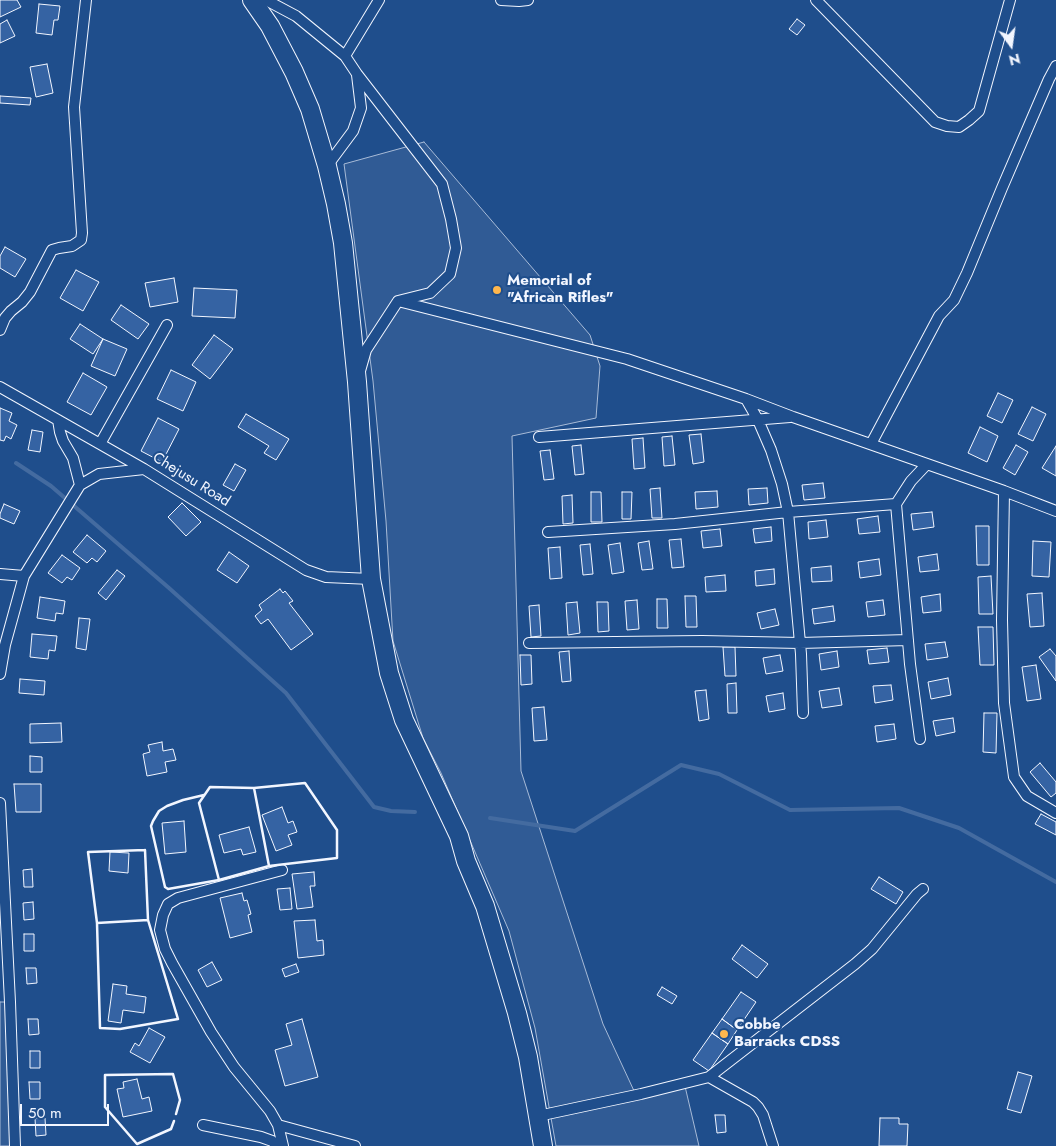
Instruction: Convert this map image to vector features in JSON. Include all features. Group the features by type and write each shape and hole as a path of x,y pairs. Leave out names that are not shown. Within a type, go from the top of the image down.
{"highway":[{"path":"252,0 270,26 294,72 310,109 336,204 343,243 357,382 371,579 389,673 404,720 444,802 466,862 485,906 517,1013 528,1058 543,1146"}],"street":[{"path":"0,330 5,318 30,292 52,250 72,246 81,240 74,108 86,0"},
{"path":"266,0 296,16 346,56 357,74 442,184 452,219 456,248 450,274 430,292 398,301 366,350 357,382"},
{"path":"346,56 379,0"},
{"path":"501,0 528,0"},
{"path":"816,0 935,122 959,127 980,110 1010,0"},
{"path":"871,444 939,316 954,300 1056,66"},
{"path":"327,166 353,131 361,108 357,74"},
{"path":"398,301 627,359 746,399 1056,511"},
{"path":"100,444 168,325"},
{"name":"Chejusu Road","path":"0,387 144,469 306,570 326,577 371,579"},
{"path":"746,399 772,450 788,512 800,642 803,713"},
{"path":"539,438 793,417"},
{"path":"58,420 60,432 73,458 80,485"},
{"path":"920,739 910,664 896,504 927,464"},
{"path":"0,674 5,645 24,576 80,485 99,474 144,469"},
{"path":"1004,491 1002,620 1004,703 1014,777 1027,796 1056,813"},
{"path":"548,532 675,524 788,512 896,504"},
{"path":"0,574 24,576"},
{"path":"529,643 908,640"},
{"path":"0,803 15,1146"},
{"path":"282,870 178,898 168,904 162,915 160,930 165,949 211,1032 234,1067 270,1111 279,1128 283,1146"},
{"path":"538,1116 709,1077 855,964 872,949 923,889"},
{"path":"709,1077 753,1102 758,1107 763,1115 773,1146"},
{"path":"203,1125 261,1137 272,1141 278,1146"},
{"path":"265,1139 279,1128"},
{"path":"279,1128 355,1146"}],"shaded area":[{"path":"424,142 590,335 600,366 596,418 512,436 521,771 603,1024 635,1093 684,1082 699,1146 556,1146 535,1028 509,931 441,773 423,738 393,641 386,521 373,381 344,164"},
{"path":"0,1002 10,1002 15,1146 0,1146"}],"building":[{"path":"0,0 17,0 21,7 0,17"},
{"path":"39,4 60,6 58,20 54,20 52,35 36,33"},
{"path":"797,19 805,25 797,35 789,29"},
{"path":"7,20 15,36 0,43 0,24"},
{"path":"47,64 53,93 36,97 30,67"},
{"path":"0,96 31,98 30,105 0,103"},
{"path":"5,247 26,259 15,277 0,268 0,256"},
{"path":"76,270 99,282 83,311 60,298"},
{"path":"174,278 178,302 150,307 145,283"},
{"path":"194,288 237,290 235,318 192,316"},
{"path":"121,305 149,324 138,339 111,320"},
{"path":"80,324 103,339 93,354 70,339"},
{"path":"214,335 233,349 210,379 192,365"},
{"path":"103,339 127,349 115,376 91,366"},
{"path":"171,370 196,382 183,411 157,399"},
{"path":"83,373 107,387 91,415 67,402"},
{"path":"998,393 1013,400 1002,423 987,416"},
{"path":"1032,407 1046,414 1033,441 1018,434"},
{"path":"0,408 12,413 9,421 17,425 11,439 6,436 4,441 0,440"},
{"path":"246,414 289,439 276,460 264,453 269,446 238,427"},
{"path":"158,418 179,429 162,462 141,451"},
{"path":"980,427 998,436 987,462 968,453"},
{"path":"32,430 43,432 40,452 28,450"},
{"path":"701,434 704,462 693,464 689,435"},
{"path":"672,436 675,465 664,466 662,437"},
{"path":"643,438 645,468 634,469 632,439"},
{"path":"581,445 584,474 575,475 572,446"},
{"path":"1016,445 1028,452 1015,475 1003,468"},
{"path":"1056,446 1056,476 1042,468"},
{"path":"550,450 554,479 544,480 540,451"},
{"path":"235,464 246,470 234,491 223,485"},
{"path":"823,483 825,498 804,500 802,485"},
{"path":"660,488 662,518 652,518 650,489"},
{"path":"767,488 768,503 749,505 748,489"},
{"path":"717,491 718,507 696,509 695,492"},
{"path":"591,492 601,492 602,522 591,522"},
{"path":"622,492 632,492 631,519 622,519"},
{"path":"572,495 573,523 563,524 562,496"},
{"path":"182,503 201,522 186,536 168,517"},
{"path":"4,504 20,511 14,524 0,518"},
{"path":"932,512 934,527 913,530 911,514"},
{"path":"878,516 880,532 859,534 857,519"},
{"path":"826,520 828,537 809,539 808,522"},
{"path":"976,526 989,526 989,565 977,565"},
{"path":"771,527 772,541 755,543 753,529"},
{"path":"720,529 722,546 703,548 701,531"},
{"path":"87,535 106,551 97,562 92,558 87,563 73,552"},
{"path":"681,539 684,567 672,568 669,540"},
{"path":"649,541 653,569 642,570 638,543"},
{"path":"1033,541 1051,542 1049,577 1032,576"},
{"path":"620,543 624,572 612,574 608,545"},
{"path":"590,544 593,574 583,575 580,545"},
{"path":"560,547 562,578 550,579 548,548"},
{"path":"229,552 249,566 237,583 217,570"},
{"path":"937,554 939,570 920,572 918,557"},
{"path":"62,555 80,568 72,580 67,577 62,583 48,573"},
{"path":"879,559 881,575 860,578 858,562"},
{"path":"831,566 832,581 812,582 811,568"},
{"path":"774,569 775,584 756,586 755,571"},
{"path":"117,570 125,576 106,600 98,593"},
{"path":"725,575 726,591 706,592 705,577"},
{"path":"991,576 993,614 979,614 978,577"},
{"path":"280,589 283,593 285,591 293,601 289,603 313,634 291,650 268,619 261,624 255,616 262,610 259,605"},
{"path":"1042,593 1044,626 1030,627 1027,594"},
{"path":"940,594 941,611 923,613 921,597"},
{"path":"685,596 696,596 697,627 686,627"},
{"path":"40,597 65,601 63,614 56,613 55,621 37,618"},
{"path":"657,599 667,599 668,628 657,628"},
{"path":"637,600 639,629 627,630 625,601"},
{"path":"883,600 885,615 868,617 866,602"},
{"path":"577,602 580,633 568,635 566,603"},
{"path":"597,602 608,602 609,631 598,632"},
{"path":"539,605 541,636 531,637 529,606"},
{"path":"833,606 835,621 814,624 812,609"},
{"path":"775,609 779,625 761,629 757,613"},
{"path":"79,618 90,619 86,650 76,648"},
{"path":"978,627 993,627 994,665 980,665"},
{"path":"32,634 57,636 55,651 49,650 48,659 30,657"},
{"path":"945,642 948,657 927,660 925,644"},
{"path":"723,647 735,647 736,676 725,676"},
{"path":"887,648 889,662 869,664 867,650"},
{"path":"1050,649 1056,656 1056,681 1039,657"},
{"path":"569,651 571,681 562,682 559,652"},
{"path":"837,651 839,667 821,670 819,654"},
{"path":"520,655 531,655 532,684 521,685"},
{"path":"780,655 783,671 766,674 763,658"},
{"path":"1036,665 1041,699 1027,701 1022,667"},
{"path":"948,678 951,695 931,699 928,682"},
{"path":"20,679 45,681 44,695 19,693"},
{"path":"736,683 737,713 728,713 727,684"},
{"path":"891,685 893,700 875,703 873,686"},
{"path":"839,688 842,705 822,708 819,691"},
{"path":"706,690 709,719 699,721 695,691"},
{"path":"783,693 785,709 769,712 766,696"},
{"path":"544,707 547,740 534,741 532,708"},
{"path":"984,713 997,713 996,753 983,752"},
{"path":"953,718 955,732 936,736 933,721"},
{"path":"61,723 62,742 30,743 30,724"},
{"path":"894,724 896,739 877,742 875,726"},
{"path":"162,742 163,751 173,749 176,760 165,762 167,772 147,776 143,754 150,752 148,745"},
{"path":"30,756 42,757 42,772 30,772"},
{"path":"1040,763 1056,782 1056,793 1051,797 1030,772"},
{"path":"14,784 41,784 41,812 16,812"},
{"path":"282,807 288,823 293,821 297,832 288,835 292,845 276,851 262,815"},
{"path":"1041,814 1056,822 1056,835 1035,824"},
{"path":"184,821 186,852 165,854 162,823"},
{"path":"249,827 256,852 243,855 241,849 224,853 219,835"},
{"path":"110,852 129,853 128,873 109,871"},
{"path":"32,869 33,887 24,887 23,870"},
{"path":"314,872 315,886 310,886 313,907 297,909 292,874"},
{"path":"879,877 903,892 896,904 871,889"},
{"path":"290,888 292,909 280,910 277,889"},
{"path":"242,893 244,901 247,900 251,914 248,915 252,932 230,938 220,898"},
{"path":"33,902 34,919 24,920 23,903"},
{"path":"315,920 317,941 323,940 324,955 298,958 294,921"},
{"path":"24,934 34,934 34,951 24,951"},
{"path":"742,945 768,964 757,978 732,959"},
{"path":"212,962 222,980 207,987 198,970"},
{"path":"296,964 299,972 285,977 282,969"},
{"path":"26,968 36,968 37,983 27,984"},
{"path":"113,984 127,986 126,994 146,997 144,1013 123,1010 121,1023 108,1021"},
{"path":"662,987 677,996 672,1004 657,995"},
{"path":"741,992 756,1002 737,1030 722,1019"},
{"path":"28,1019 38,1019 39,1034 29,1035"},
{"path":"302,1019 318,1077 285,1086 275,1050 292,1045 286,1024"},
{"path":"722,1019 737,1030 728,1044 712,1033"},
{"path":"149,1028 165,1037 150,1063 130,1052 135,1043 139,1046"},
{"path":"712,1033 728,1044 709,1071 693,1060"},
{"path":"30,1051 40,1051 40,1068 30,1068"},
{"path":"1018,1072 1032,1076 1021,1113 1007,1109"},
{"path":"137,1079 142,1099 149,1097 152,1111 123,1117 117,1089 124,1088 123,1082"},
{"path":"29,1082 40,1082 40,1099 30,1099"},
{"path":"715,1115 725,1115 726,1132 717,1133"},
{"path":"35,1118 45,1118 46,1135 36,1136"},
{"path":"880,1118 899,1118 899,1124 908,1124 907,1146 879,1146"}],"waterway":[{"path":"16,463 51,486 286,693 374,807 391,811 415,812"},
{"path":"490,818 575,831 681,765 719,774 790,810 899,808 959,828 1056,882"}],"wall":[{"path":"254,788 305,783 337,830 337,858 269,866 219,880 199,803 210,787 254,788 269,866"},
{"path":"204,795 167,806 159,811 151,826 165,887 168,889 219,880"},
{"path":"145,850 148,920 178,1019 120,1029 100,1028 97,923 88,852 145,850"},
{"path":"97,923 148,920"},
{"path":"174,1121 171,1129 137,1144 105,1107 105,1075 173,1074 180,1100 176,1114"}],"place":[{"name":"Memorial of \"African Rifles\"","path":"497,290"},
{"name":"Cobbe Barracks CDSS","path":"724,1034"}]}
